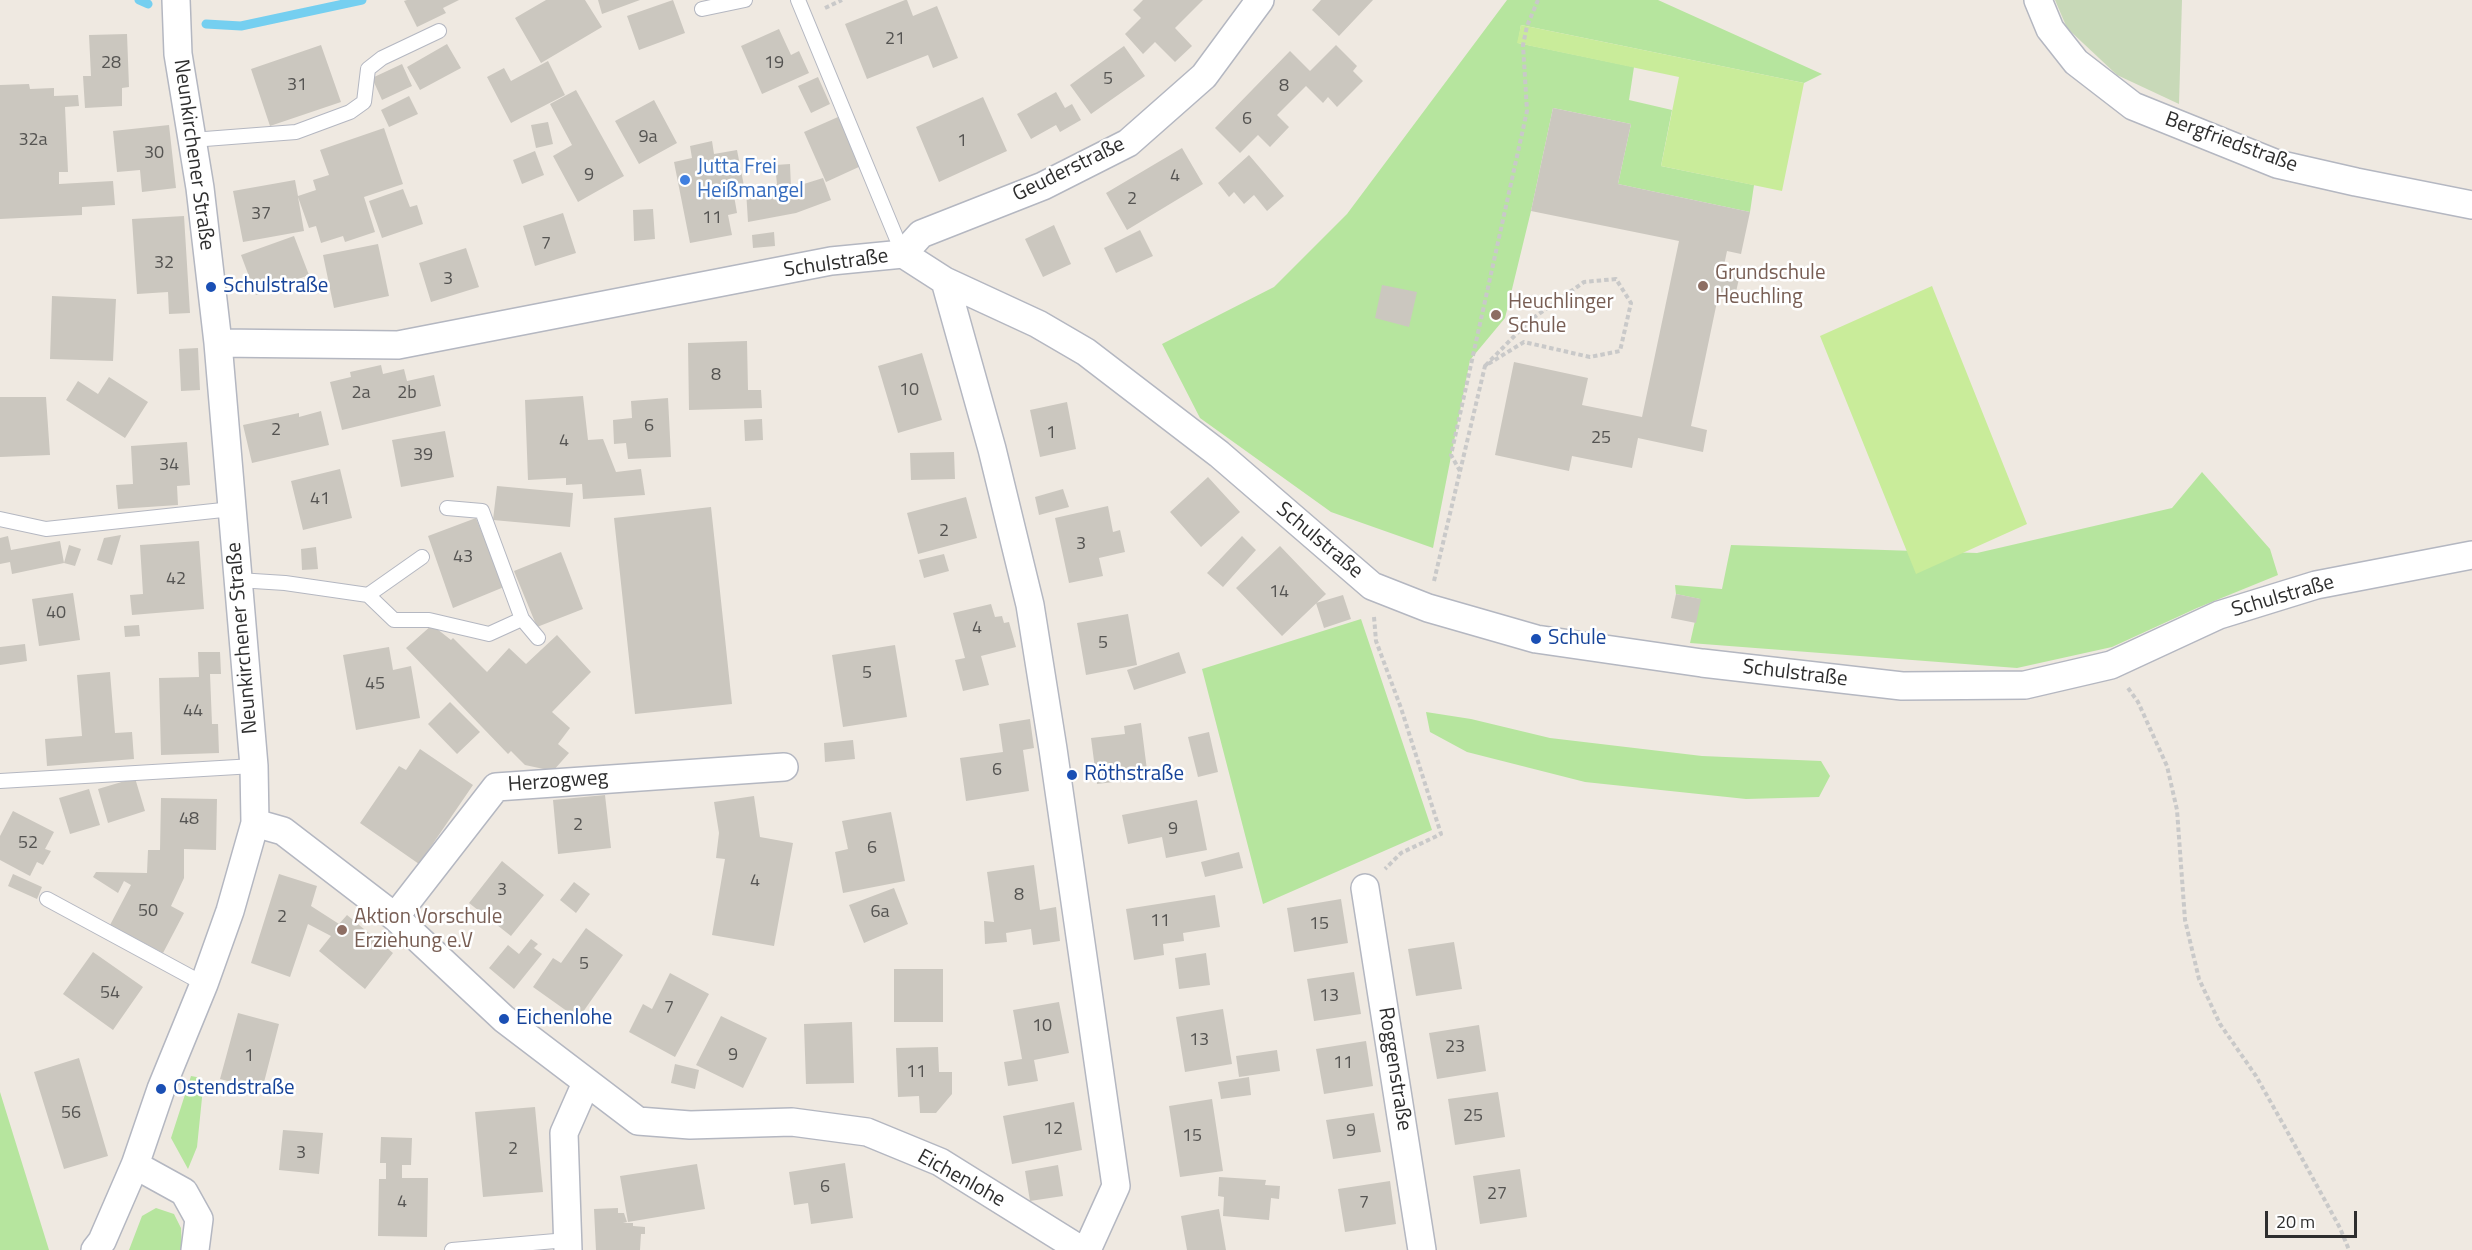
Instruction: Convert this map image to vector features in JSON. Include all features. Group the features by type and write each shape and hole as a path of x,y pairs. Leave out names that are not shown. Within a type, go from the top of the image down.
{"street":[{"name":"Neunkirchener Straße","path":"95,1250 102,1241 135,1165 161,1089 204,984 230,911 255,823 254,766 218,343 200,188 178,54 176,0"},
{"name":"Geuderstraße","path":"903,254 921,234 1043,186 1128,142 1204,76 1260,0"},
{"name":"Bergfriedstraße","path":"2038,0 2050,28 2076,62 2133,106 2277,164 2472,205"},
{"name":"Schulstraße","path":"218,343 398,345 831,261 903,254 945,281 1038,324 1086,352 1219,454 1372,586 1428,608 1536,639 1702,663 1902,686 2025,685 2111,665 2219,615 2316,585 2472,555"},
{"path":"945,281 992,449 1030,605 1053,748 1116,1186 1087,1250"},
{"name":"Herzogweg","path":"395,916 495,787 784,766"},
{"name":"Eichenlohe","path":"255,823 283,831 395,916 504,1019 638,1121 690,1125 792,1122 867,1132 940,1162 1081,1250"},
{"name":"Roggenstraße","path":"1365,888 1422,1250"},
{"path":"568,1245 564,1133 586,1083"},
{"path":"135,1165 184,1192 199,1219 195,1250"}],"lane":[{"path":"702,9 745,0"},
{"path":"798,0 903,254"},
{"path":"192,140 296,132 350,112 364,102 368,69 382,58 439,31"},
{"path":"447,508 482,512 522,619 538,638"},
{"path":"0,519 46,529 232,509"},
{"path":"368,595 422,557"},
{"path":"238,580 285,583 368,595 394,620 429,620 489,634 522,619"},
{"path":"0,781 254,766"},
{"path":"47,898 204,984"},
{"path":"452,1250 568,1245"}],"path":[{"path":"1460,471 1451,455 1527,111 1523,45 1527,26 1538,0"},
{"path":"1428,608 1485,366 1529,321 1584,282 1616,279 1631,303 1620,351 1590,357 1524,342 1485,366"},
{"path":"1365,888 1401,853 1441,834 1401,708 1376,641 1372,586"},
{"path":"2111,665 2138,702 2167,766 2177,810 2185,920 2199,979 2220,1024 2256,1076 2340,1228 2349,1250"}],"green space":[{"path":"1507,0 1658,0 1822,74 1804,83 1521,25 1518,43 1634,67 1629,100 1672,110 1661,166 1754,185 1750,212 1618,184 1631,124 1553,108 1505,318 1470,360 1433,548 1331,512 1200,418 1162,344 1274,287 1347,214"},
{"path":"2055,0 2182,0 2179,104 2117,75 2067,28"},
{"path":"1521,25 1804,83 1782,191 1661,166 1679,77 1517,43"},
{"path":"1932,286 2027,524 1916,574 1820,336"},
{"path":"2202,472 2270,549 2278,575 2197,608 2112,647 2017,668 1690,643 1700,599 1676,594 1675,585 1722,589 1731,545 1977,553 2172,508"},
{"path":"1361,619 1432,830 1263,904 1202,669"},
{"path":"1426,712 1471,719 1550,738 1702,756 1821,761 1830,776 1819,797 1746,799 1585,782 1467,752 1430,732"},
{"path":"191,1076 202,1078 203,1088 197,1147 188,1169 171,1138"},
{"path":"0,1092 49,1250 0,1250"},
{"path":"156,1208 174,1214 181,1228 182,1250 129,1250 142,1216"}],"building":[{"path":"459,0 443,8 446,13 417,27 404,1"},
{"path":"546,0 585,0 602,27 541,63 515,18"},
{"path":"598,0 640,0 602,14"},
{"path":"673,0 685,33 639,50 627,16"},
{"path":"905,0 913,16 937,6 958,58 933,68 928,55 867,79 845,24"},
{"path":"1143,0 1203,0 1175,28 1192,46 1175,62 1155,42 1143,54 1125,34 1141,18 1133,10"},
{"path":"1321,0 1373,0 1339,36 1312,10"},
{"path":"779,29 791,55 799,51 809,73 762,94 741,46"},
{"path":"127,34 129,87 122,88 122,106 85,108 83,76 91,76 89,35"},
{"path":"447,44 461,68 420,90 407,67"},
{"path":"321,45 341,102 270,126 251,69"},
{"path":"1336,45 1357,66 1353,71 1363,81 1337,107 1328,97 1323,103 1306,86 1277,115 1289,127 1270,147 1258,135 1240,153 1215,128 1290,51 1310,71"},
{"path":"1124,46 1145,76 1091,114 1070,85"},
{"path":"548,61 565,95 511,123 487,77 504,68 511,81"},
{"path":"402,64 412,86 382,100 372,78"},
{"path":"818,77 830,104 811,113 798,86"},
{"path":"29,84 30,89 54,88 54,96 78,95 79,106 65,107 68,172 59,172 59,184 113,181 115,205 82,207 82,215 0,219 0,85"},
{"path":"576,90 624,176 578,202 553,156 572,145 550,104"},
{"path":"1056,92 1065,108 1072,104 1081,120 1060,132 1056,125 1031,139 1017,114"},
{"path":"409,96 418,114 389,127 381,110"},
{"path":"983,97 1007,151 939,182 916,127"},
{"path":"654,100 677,143 639,164 615,121"},
{"name":"Grundschule Heuchling","path":"1553,108 1631,124 1618,184 1750,212 1741,254 1727,251 1723,270 1740,274 1734,301 1718,297 1691,426 1707,430 1703,452 1638,438 1632,468 1572,456 1569,471 1495,455 1514,362 1588,378 1582,405 1642,417 1679,241 1531,211"},
{"path":"838,117 861,166 826,182 804,132"},
{"path":"548,122 553,144 536,148 531,125"},
{"path":"169,125 176,188 142,192 140,170 117,172 113,131"},
{"path":"384,128 403,184 364,197 375,232 345,242 343,236 321,243 316,226 309,228 298,197 304,231 243,242 233,191 295,180 298,196 316,190 313,180 329,175 320,150"},
{"path":"712,141 714,154 737,150 744,186 729,189 733,190 737,213 728,215 732,235 690,243 674,162 692,158 690,146"},
{"path":"1182,148 1203,184 1127,230 1106,193"},
{"path":"535,151 544,175 522,184 513,160"},
{"path":"1249,155 1284,196 1267,211 1254,195 1244,204 1234,192 1229,197 1218,183"},
{"path":"790,164 791,188 823,178 831,200 796,213 748,222 746,190 777,184 775,165"},
{"path":"403,189 410,207 417,205 423,224 382,238 369,201"},
{"path":"653,209 655,239 634,241 633,210"},
{"path":"563,213 576,253 535,266 523,226"},
{"path":"184,216 190,313 169,314 168,292 137,294 132,219"},
{"path":"1054,225 1071,264 1043,277 1025,239"},
{"path":"1140,230 1153,256 1116,273 1104,248"},
{"path":"774,232 775,246 753,248 752,235"},
{"path":"294,236 309,275 256,295 241,255"},
{"path":"378,244 389,296 334,308 323,255"},
{"path":"466,248 479,287 431,302 419,263"},
{"path":"1382,285 1417,292 1409,327 1375,318"},
{"path":"52,296 116,299 113,361 50,359"},
{"path":"747,341 748,390 761,390 762,408 689,410 688,343"},
{"path":"198,348 200,390 181,391 179,349"},
{"path":"922,353 942,420 898,433 878,366"},
{"path":"381,365 383,374 404,369 407,381 434,375 441,406 342,430 330,382 351,377 350,372"},
{"path":"109,377 148,402 125,438 66,400 78,381 98,394"},
{"path":"583,396 588,440 603,439 616,472 641,469 645,495 583,499 582,484 566,485 566,478 528,480 525,400"},
{"path":"0,397 46,397 50,455 0,457"},
{"path":"668,398 671,457 628,459 626,443 614,444 613,420 632,418 631,401"},
{"path":"1067,402 1076,449 1040,457 1030,410"},
{"path":"321,411 329,445 252,463 243,425 299,413 299,417"},
{"path":"762,419 763,440 745,441 744,420"},
{"path":"445,431 454,477 401,487 392,440"},
{"path":"187,442 190,485 177,486 178,505 118,509 116,485 133,484 131,446"},
{"path":"954,452 955,479 911,480 910,453"},
{"path":"340,469 352,518 303,530 291,481"},
{"path":"1208,477 1240,512 1201,547 1170,512"},
{"path":"497,486 573,493 570,527 493,520"},
{"path":"1063,489 1069,507 1039,515 1035,497"},
{"path":"966,497 977,538 918,554 907,513"},
{"path":"1108,506 1113,532 1120,530 1125,552 1099,558 1103,576 1069,583 1055,518"},
{"path":"711,507 732,704 635,714 614,518"},
{"path":"476,518 504,587 453,608 428,536"},
{"path":"121,535 112,565 97,560 104,538"},
{"path":"8,536 11,550 60,541 64,563 12,574 10,562 0,564 0,538"},
{"path":"1242,536 1256,550 1223,587 1207,573"},
{"path":"199,541 204,609 132,615 130,595 143,594 140,545"},
{"path":"69,545 81,549 75,566 64,563"},
{"path":"1280,546 1326,594 1282,636 1236,588"},
{"path":"316,547 318,569 302,570 301,549"},
{"path":"561,552 583,609 537,627 514,571"},
{"path":"944,554 949,571 924,578 919,560"},
{"path":"73,593 80,640 39,646 32,599"},
{"path":"1676,594 1701,599 1696,623 1671,618"},
{"path":"1343,595 1351,619 1324,628 1316,603"},
{"path":"991,604 995,617 1002,616 1004,623 1009,622 1016,647 981,656 989,685 963,691 955,660 965,658 953,613"},
{"path":"1128,614 1137,665 1086,675 1077,623"},
{"path":"139,625 140,636 125,637 124,626"},
{"path":"432,625 451,640 453,638 487,672 509,648 526,664 557,635 591,672 552,712 570,728 558,744 569,753 553,771 525,765 511,751 508,754 406,648"},
{"path":"25,644 27,661 0,665 0,647"},
{"path":"895,645 907,717 843,727 832,655"},
{"path":"389,647 393,670 411,666 420,718 356,730 343,655"},
{"path":"198,652 220,652 221,674 210,674 212,724 218,724 219,753 161,755 159,678 199,677"},
{"path":"1179,652 1186,673 1134,690 1127,670"},
{"path":"110,672 115,733 132,732 134,759 47,766 45,739 82,736 77,675"},
{"path":"450,702 480,732 457,754 428,724"},
{"path":"1030,719 1034,748 1023,750 1029,791 966,801 960,758 1003,752 999,724"},
{"path":"1141,723 1148,778 1097,784 1091,738 1125,734 1124,726"},
{"path":"1209,732 1218,772 1198,777 1188,737"},
{"path":"853,740 855,759 825,762 824,743"},
{"path":"420,749 473,785 419,864 360,823 399,766 406,770"},
{"path":"135,778 145,811 108,823 98,789"},
{"path":"89,789 100,825 70,834 59,798"},
{"path":"605,795 611,848 558,854 553,800"},
{"path":"754,796 760,837 793,843 774,946 712,935 725,859 716,858 719,833 714,802"},
{"path":"161,798 217,799 216,850 184,849 184,878 171,906 184,913 163,953 110,925 131,885 124,881 118,893 93,877 96,872 147,873 148,850 160,850"},
{"path":"1197,800 1207,850 1166,858 1162,837 1128,844 1122,815"},
{"path":"13,811 54,832 45,849 51,851 43,865 37,862 30,876 0,860 0,836"},
{"path":"891,812 905,881 843,893 835,852 848,849 842,821"},
{"path":"1239,852 1243,868 1205,877 1201,862"},
{"path":"502,861 544,895 511,936 469,903"},
{"path":"1034,865 1040,910 1056,907 1060,941 1033,945 1031,929 1006,933 1007,942 985,944 984,921 994,922 987,872"},
{"path":"13,874 42,887 37,899 8,886"},
{"name":"Aktion Vorschule Erziehung e.V","path":"279,874 317,886 311,906 339,924 347,915 393,953 365,989 319,951 331,936 308,924 290,977 251,963"},
{"path":"574,882 590,894 576,913 560,900"},
{"path":"894,888 908,924 864,943 849,905"},
{"path":"1215,895 1220,927 1183,933 1184,941 1163,944 1164,955 1134,960 1126,909"},
{"path":"1341,899 1348,943 1294,952 1287,908"},
{"path":"586,928 623,955 578,1019 533,987 553,958 561,963"},
{"path":"531,939 538,944 534,948 542,954 514,989 489,968 508,945 519,954"},
{"path":"1454,942 1462,989 1416,996 1408,949"},
{"path":"93,952 143,987 113,1030 63,994"},
{"path":"1206,953 1210,985 1179,989 1175,958"},
{"path":"894,969 943,969 943,1022 894,1022"},
{"path":"1354,972 1361,1014 1314,1021 1307,979"},
{"path":"670,973 709,994 675,1057 629,1032 643,1004 652,1009"},
{"path":"1059,1002 1069,1053 1034,1060 1038,1081 1008,1086 1004,1062 1022,1059 1013,1010"},
{"path":"1223,1009 1232,1064 1185,1072 1176,1017"},
{"path":"238,1013 279,1024 262,1090 220,1079"},
{"path":"721,1016 767,1038 743,1088 696,1065"},
{"path":"852,1022 854,1083 806,1084 804,1024"},
{"path":"1479,1025 1486,1071 1437,1079 1429,1033"},
{"path":"1366,1041 1373,1086 1324,1094 1316,1049"},
{"path":"938,1047 939,1072 952,1072 952,1094 936,1113 920,1113 919,1096 898,1097 896,1048"},
{"path":"1277,1050 1280,1071 1239,1077 1236,1056"},
{"path":"79,1058 108,1156 64,1169 34,1072"},
{"path":"675,1064 699,1070 695,1089 671,1083"},
{"path":"1249,1077 1251,1095 1221,1099 1218,1082"},
{"path":"1498,1092 1505,1137 1455,1145 1448,1099"},
{"path":"1212,1099 1223,1171 1180,1177 1169,1106"},
{"path":"1074,1102 1082,1150 1012,1164 1003,1116"},
{"path":"535,1107 543,1192 483,1197 475,1112"},
{"path":"1374,1113 1381,1152 1333,1159 1326,1120"},
{"path":"283,1130 323,1133 319,1174 279,1170"},
{"path":"381,1137 412,1138 411,1165 402,1165 402,1178 428,1178 427,1237 378,1236 379,1179 386,1179 386,1163 380,1163"},
{"path":"845,1163 853,1218 811,1224 808,1203 794,1205 789,1172"},
{"path":"697,1164 705,1209 628,1222 620,1176"},
{"path":"1058,1165 1063,1196 1030,1201 1025,1171"},
{"path":"1520,1169 1527,1217 1480,1224 1473,1176"},
{"path":"1219,1177 1266,1180 1265,1185 1280,1186 1279,1199 1271,1198 1269,1220 1223,1216 1224,1197 1218,1196"},
{"path":"1390,1181 1396,1224 1345,1232 1338,1189"},
{"path":"618,1208 618,1213 624,1213 627,1222 623,1223 645,1227 645,1234 641,1234 640,1250 596,1250 594,1209"},
{"path":"1219,1209 1226,1250 1187,1250 1181,1216"}],"waterway":[{"path":"139,0 148,4"},
{"path":"206,24 241,26 362,0"}],"place":[{"name":"Jutta Frei Heißmangel","path":"685,180"},
{"name":"Grundschule Heuchling","path":"1703,286"},
{"name":"Schulstraße","path":"211,287"},
{"name":"Heuchlinger Schule","path":"1496,315"},
{"name":"Schule","path":"1536,639"},
{"name":"Röthstraße","path":"1072,775"},
{"name":"Aktion Vorschule Erziehung e.V","path":"342,930"},
{"name":"Eichenlohe","path":"504,1019"},
{"name":"Ostendstraße","path":"161,1089"}]}
